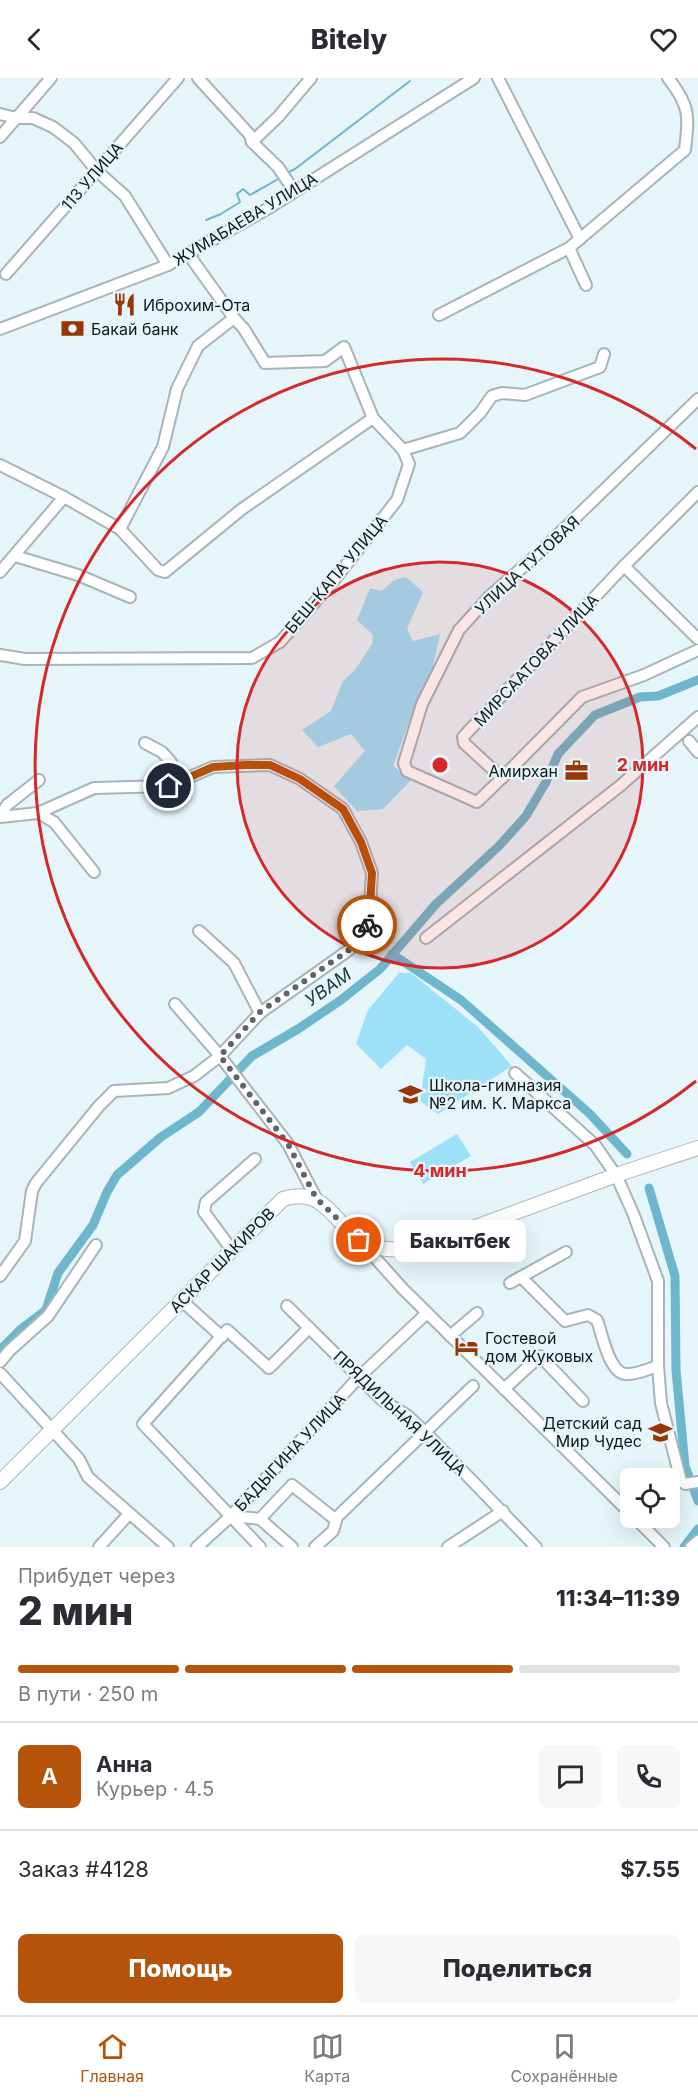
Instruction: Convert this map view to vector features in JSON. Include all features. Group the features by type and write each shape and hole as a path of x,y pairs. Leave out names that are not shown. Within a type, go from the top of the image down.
{"main road":[{"path":"316,1198 359,1240 379,1247 406,1250 424,1246 641,1166 698,1148"},
{"name":"АСКАР ШАКИРОВ","path":"0,1482 283,1199 298,1195 316,1198"}],"street":[{"path":"0,137 51,78"},
{"name":"113 УЛИЦА","path":"6,274 178,78"},
{"path":"198,78 250,135 252,142 284,176 294,191"},
{"path":"252,142 278,117 311,78"},
{"name":"ЖУМАБАЕВА УЛИЦА","path":"0,329 189,255 474,78"},
{"path":"498,78 580,240"},
{"path":"439,315 569,248 685,150 688,118 682,96 668,78"},
{"path":"0,114 17,118 33,118 53,127 74,143 97,171 125,196 168,265"},
{"path":"569,248 586,285"},
{"path":"189,255 244,329 265,363 325,361 345,347 373,418 404,450 460,433 480,413 492,396 502,393 525,395 600,367 604,354"},
{"path":"120,529 162,447 177,389 198,346 234,318"},
{"name":"УЛИЦА ТУТОВАЯ","path":"502,778 477,802 407,771 404,763 422,704 459,630 490,596 619,477 698,399"},
{"path":"0,465 120,529 158,570 165,572 242,509 373,418"},
{"name":"БЕШ-КАПА УЛИЦА","path":"0,655 25,659 252,658 280,642 335,579 397,500 409,464 404,450"},
{"name":"МИРСААТОВА УЛИЦА","path":"502,778 464,744 463,737 624,566 698,492"},
{"path":"0,571 64,498"},
{"path":"15,556 78,575 130,597"},
{"path":"624,566 698,639"},
{"path":"502,778 582,697 644,675 698,650"},
{"path":"426,938 620,786 698,717"},
{"path":"689,741 698,753"},
{"path":"142,788 160,781 170,773 171,762 162,752 145,743"},
{"path":"0,817 38,813 94,788 169,786 213,767 270,765 300,779 343,809 361,842 372,873 369,922 349,950 260,1012 222,1059 168,1088 114,1091 36,1183 32,1191 25,1241 0,1276"},
{"path":"0,817 7,805 39,780"},
{"path":"38,813 54,822 94,872"},
{"path":"199,931 234,963 260,1012"},
{"path":"175,1004 235,1075 288,1144 316,1198"},
{"path":"515,1073 595,1145 619,1174 658,1281 658,1366 661,1403 681,1481 685,1484 698,1482"},
{"path":"232,1250 204,1212 206,1202 255,1159"},
{"path":"359,1240 427,1313 620,1503"},
{"path":"0,1362 48,1316 96,1245"},
{"path":"510,1283 566,1252"},
{"path":"521,1277 565,1321 588,1316 597,1320 613,1366 622,1374 633,1374 658,1366"},
{"path":"181,1300 222,1337 227,1330 269,1368 309,1328"},
{"name":"ПРЯДИЛЬНАЯ УЛИЦА","path":"287,1306 382,1400 408,1416 425,1432 536,1547"},
{"name":"БАДЫГИНА УЛИЦА","path":"197,1547 231,1516 359,1377 427,1313"},
{"path":"450,1336 477,1313"},
{"name":"БАДЫГИНА УЛИЦА","path":"222,1337 143,1424 260,1547"},
{"path":"504,1389 540,1356 583,1401"},
{"path":"0,1373 79,1459 88,1477 168,1547"},
{"path":"315,1547 333,1531 337,1516 473,1386"},
{"path":"260,1519 292,1485 336,1520"},
{"path":"448,1547 503,1511"},
{"path":"99,1547 129,1514"},
{"path":"231,1516 260,1519 292,1547"},
{"path":"645,1528 664,1547"},
{"path":"691,1547 698,1541"}],"shaded area":[{"path":"406,577 423,592 407,629 413,641 440,634 432,671 409,722 393,766 411,780 383,809 357,811 334,786 365,751 351,734 318,747 302,730 331,711 343,681 355,670 372,644 373,635 357,620 370,588 382,591 394,580"},
{"path":"399,973 411,973 478,1027 512,1066 438,1114 420,1101 426,1059 407,1045 381,1069 356,1044 368,1010"},
{"path":"457,1134 471,1156 423,1184 410,1162"}],"waterway":[{"path":"287,173 410,81"},
{"path":"206,220 240,202 237,194 243,189 250,195 280,178"},
{"name":"УВАМ","path":"0,1350 21,1329 46,1310 58,1273 93,1225 117,1175 161,1137 199,1112 252,1056 341,1000 380,969 436,904 499,846 526,816 546,782 558,754 595,715 640,697 658,696 698,680"},
{"path":"392,954 461,1000 590,1114 627,1154"},
{"path":"649,1188 675,1276 676,1370 685,1466 698,1501"},
{"path":"684,1547 698,1529"}],"way so far":[{"path":"359,1240 316,1198 288,1144 220,1056 260,1012 349,950 367,925"}],"place":[{"name":"Иброхим-Ота","path":"125,305"},
{"name":"Бакай банк","path":"73,329"},
{"name":"Амирхан","path":"576,771"},
{"name":"Школа-гимназия №2 им. К. Маркса","path":"411,1094"},
{"name":"Бакытбек","path":"359,1240"},
{"name":"Гостевой дом Жуковых","path":"467,1347"},
{"name":"Детский сад Мир Чудес","path":"660,1432"}],"route":[{"path":"169,786 213,767 270,765 300,779 343,809 361,842 372,873 367,925"}]}
